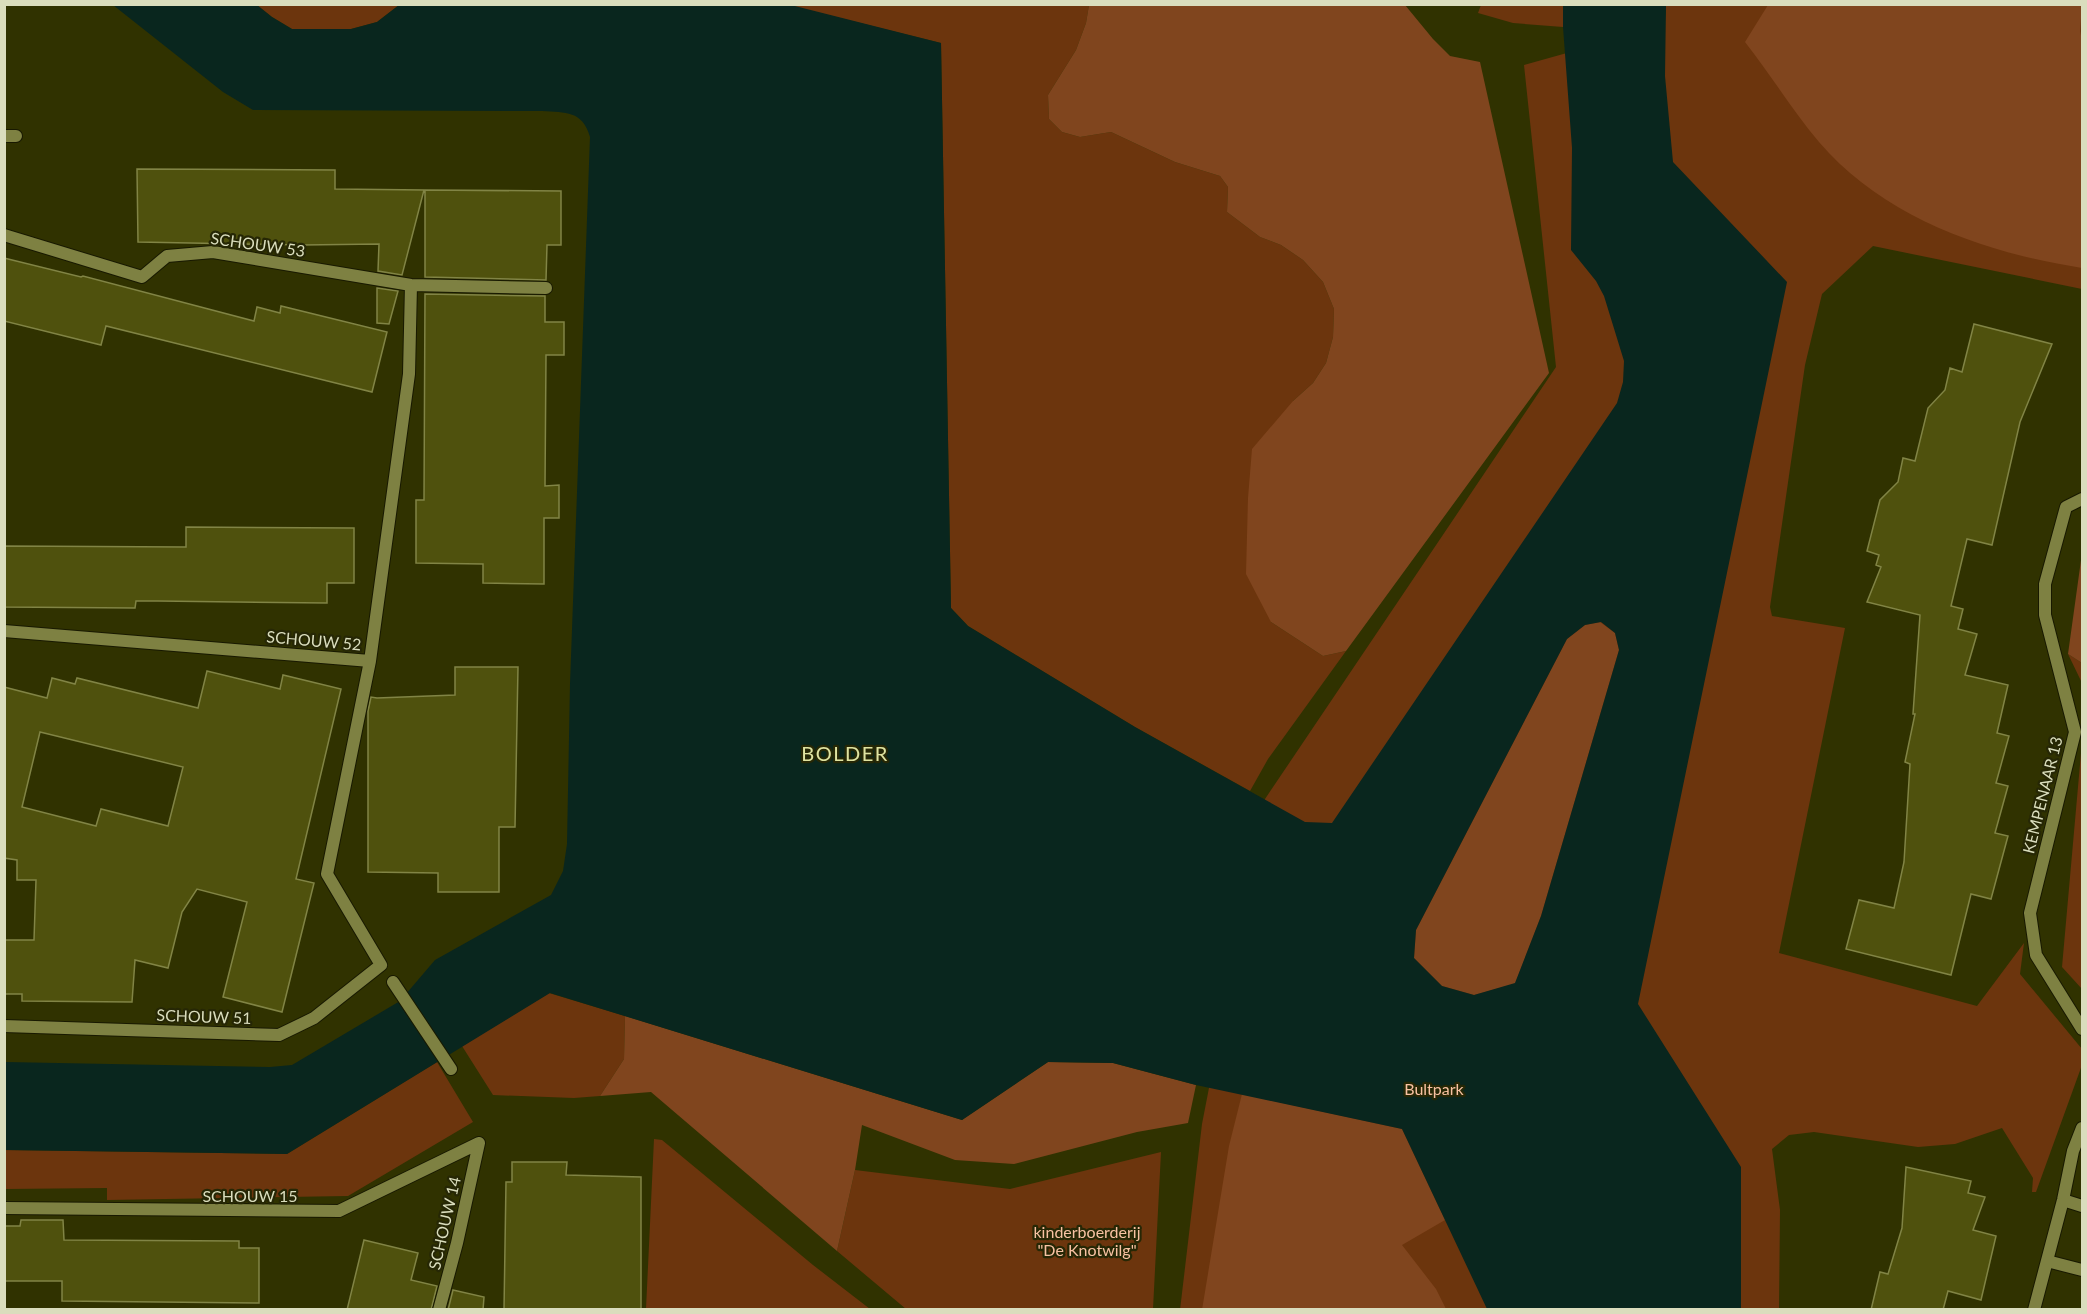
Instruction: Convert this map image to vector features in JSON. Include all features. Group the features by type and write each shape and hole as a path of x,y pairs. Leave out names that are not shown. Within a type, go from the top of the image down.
{"street":[{"name":"SCHOUW 53","path":"4,235 142,277 168,256 213,252 411,285 546,288"},
{"path":"370,661 409,374 411,285"},
{"name":"KEMPENAAR 13","path":"2082,500 2066,507 2045,584 2044,615 2075,732 2030,913 2036,955 2082,1029"},
{"name":"SCHOUW 52","path":"4,631 370,661 327,874 381,965"},
{"name":"SCHOUW 51","path":"4,1026 279,1035 314,1018 381,965"},
{"path":"393,982 451,1069"},
{"path":"2034,1310 2063,1200 2073,1150 2082,1128"},
{"name":"SCHOUW 15","path":"4,1208 339,1211 478,1143"},
{"name":"SCHOUW 14","path":"439,1310 457,1243 478,1143"},
{"path":"2063,1200 2082,1206"},
{"path":"2047,1262 2082,1270"}],"green space":[{"path":"257,5 399,5 377,22 351,29 292,29"},
{"path":"787,5 1089,5 1086,23 1076,50 1048,95 1049,119 1062,132 1080,137 1111,132 1175,162 1220,176 1228,187 1227,212 1260,237 1281,245 1303,260 1323,282 1334,309 1333,337 1326,363 1313,383 1293,401 1271,622 1323,656 1346,651 1268,759 1250,791 1135,727 968,626 951,608 941,43"},
{"path":"1481,5 1563,5 1563,27 1513,23 1478,13"},
{"name":"Bultpark","path":"1666,5 2082,5 2082,289 1873,246 1822,294 1805,365 1770,607 1772,616 1845,628 1779,953 1977,1006 2024,943 2020,974 2082,1049 2082,1065 2036,1192 2032,1192 2033,1178 2002,1128 1955,1144 1918,1147 1814,1132 1789,1135 1772,1149 1780,1210 1779,1309 1180,1310 1202,1124 1265,799 1556,367 1524,65 1574,51 1664,35"},
{"path":"2068,654 2082,663 2082,683"},
{"path":"2082,742 2082,989 2062,967"},
{"path":"549,993 625,1016 624,1059 600,1096 574,1098 493,1095 462,1046"},
{"path":"437,1062 473,1122 348,1196 107,1200 107,1188 5,1189 4,1150 287,1154"},
{"path":"654,1139 662,1140 870,1309 646,1309"},
{"name":"kinderboerderij \"De Knotwilg\"","path":"1161,1152 1153,1309 906,1309 837,1251 855,1170 1010,1189"}],"shaded area":[{"path":"1089,5 1405,5 1450,56 1480,62 1549,373 1346,651 1323,656 1271,622 1246,574 1252,449 1293,401 1313,383 1326,363 1333,337 1334,309 1323,282 1303,260 1281,245 1260,237 1227,212 1228,187 1220,176 1175,162 1111,132 1080,137 1062,132 1049,119 1048,95 1076,50 1086,23"},
{"path":"1768,5 2082,5 2080,31 2082,40 2082,268 2010,253 1939,228 1874,192 1845,169 1809,130 1745,42"},
{"path":"2082,553 2082,663 2068,654"},
{"path":"1600,622 1615,633 1619,650 1541,916 1515,984 1474,995 1442,986 1414,958 1416,930 1567,639 1585,625"},
{"path":"625,1016 962,1120 1048,1062 1113,1063 1196,1085 1188,1123 1137,1132 1014,1164 955,1160 862,1125 855,1170 837,1251 651,1092 600,1096 624,1059"},
{"path":"1242,1094 1402,1129 1445,1220 1402,1245 1436,1289 1446,1309 1202,1310 1229,1146"}],"water":[{"path":"787,4 941,43 951,608 968,626 1135,727 1305,822 1332,823 1617,403 1623,382 1624,361 1604,296 1596,281 1571,250 1572,148 1563,5 1666,5 1665,76 1673,162 1787,282 1638,1004 1741,1167 1741,1309 1487,1309 1402,1129 1196,1085 1113,1063 1048,1062 962,1120 550,993 287,1154 5,1150 5,1062 270,1067 292,1065 400,1001 435,960 551,895 563,871 567,844 570,684 590,137 587,128 578,117 542,111 253,110 223,92 113,5 257,5 292,29 351,29 377,22 399,5","holes":["1601,622 1615,633 1619,650 1541,916 1515,983 1474,995 1442,986 1414,958 1416,930 1567,639 1585,625"]}],"building":[{"path":"137,169 335,170 335,189 424,190 402,275 378,271 379,244 138,242"},
{"path":"425,190 561,191 561,245 547,245 546,280 425,277"},
{"path":"4,258 83,276 254,321 257,307 280,313 281,306 387,332 372,392 106,326 101,345 4,321"},
{"path":"377,288 398,291 389,324 377,323"},
{"path":"425,294 545,296 545,322 564,322 564,355 546,355 545,486 559,485 559,518 544,518 544,584 483,583 483,564 416,563 416,500 424,500"},
{"path":"1974,324 2052,344 2020,422 1992,545 1967,539 1951,606 1963,609 1958,629 1977,634 1965,675 2008,685 1997,733 2009,736 1996,783 2008,786 1995,833 2008,836 1991,899 1971,894 1951,975 1846,949 1859,900 1894,908 1904,862 1910,764 1905,762 1915,714 1913,714 1920,615 1867,602 1881,567 1876,565 1879,555 1867,551 1880,500 1898,482 1903,458 1915,461 1928,408 1945,390 1950,368 1962,372"},
{"path":"186,527 354,528 354,583 327,583 327,603 136,601 135,608 4,607 4,546 186,547"},
{"path":"455,667 518,667 515,827 499,827 499,892 438,892 438,873 368,872 368,711 371,697 455,695"},
{"path":"207,671 280,689 283,675 341,689 296,879 314,883 282,1012 223,997 247,902 197,889 182,912 168,968 135,960 132,1002 22,1001 22,994 4,994 4,940 34,940 36,880 17,880 17,860 4,858 4,687 47,698 52,678 75,684 77,678 198,708","holes":["40,732 183,767 168,826 101,809 96,826 22,807"]},
{"path":"512,1162 567,1162 566,1175 641,1177 641,1310 504,1310 506,1182 512,1182"},
{"path":"1906,1167 1971,1181 1968,1193 1985,1197 1973,1230 1996,1236 1981,1300 1948,1291 1943,1310 1871,1310 1880,1272 1888,1274 1902,1228"},
{"path":"21,1220 63,1220 64,1240 239,1241 239,1248 259,1248 259,1303 62,1301 62,1281 4,1281 4,1226 20,1226"},
{"path":"364,1240 418,1253 411,1280 437,1286 431,1310 347,1310"},
{"path":"453,1290 484,1297 483,1310 448,1310"}],"district":[{"name":"BOLDER","path":"845,753"}]}
